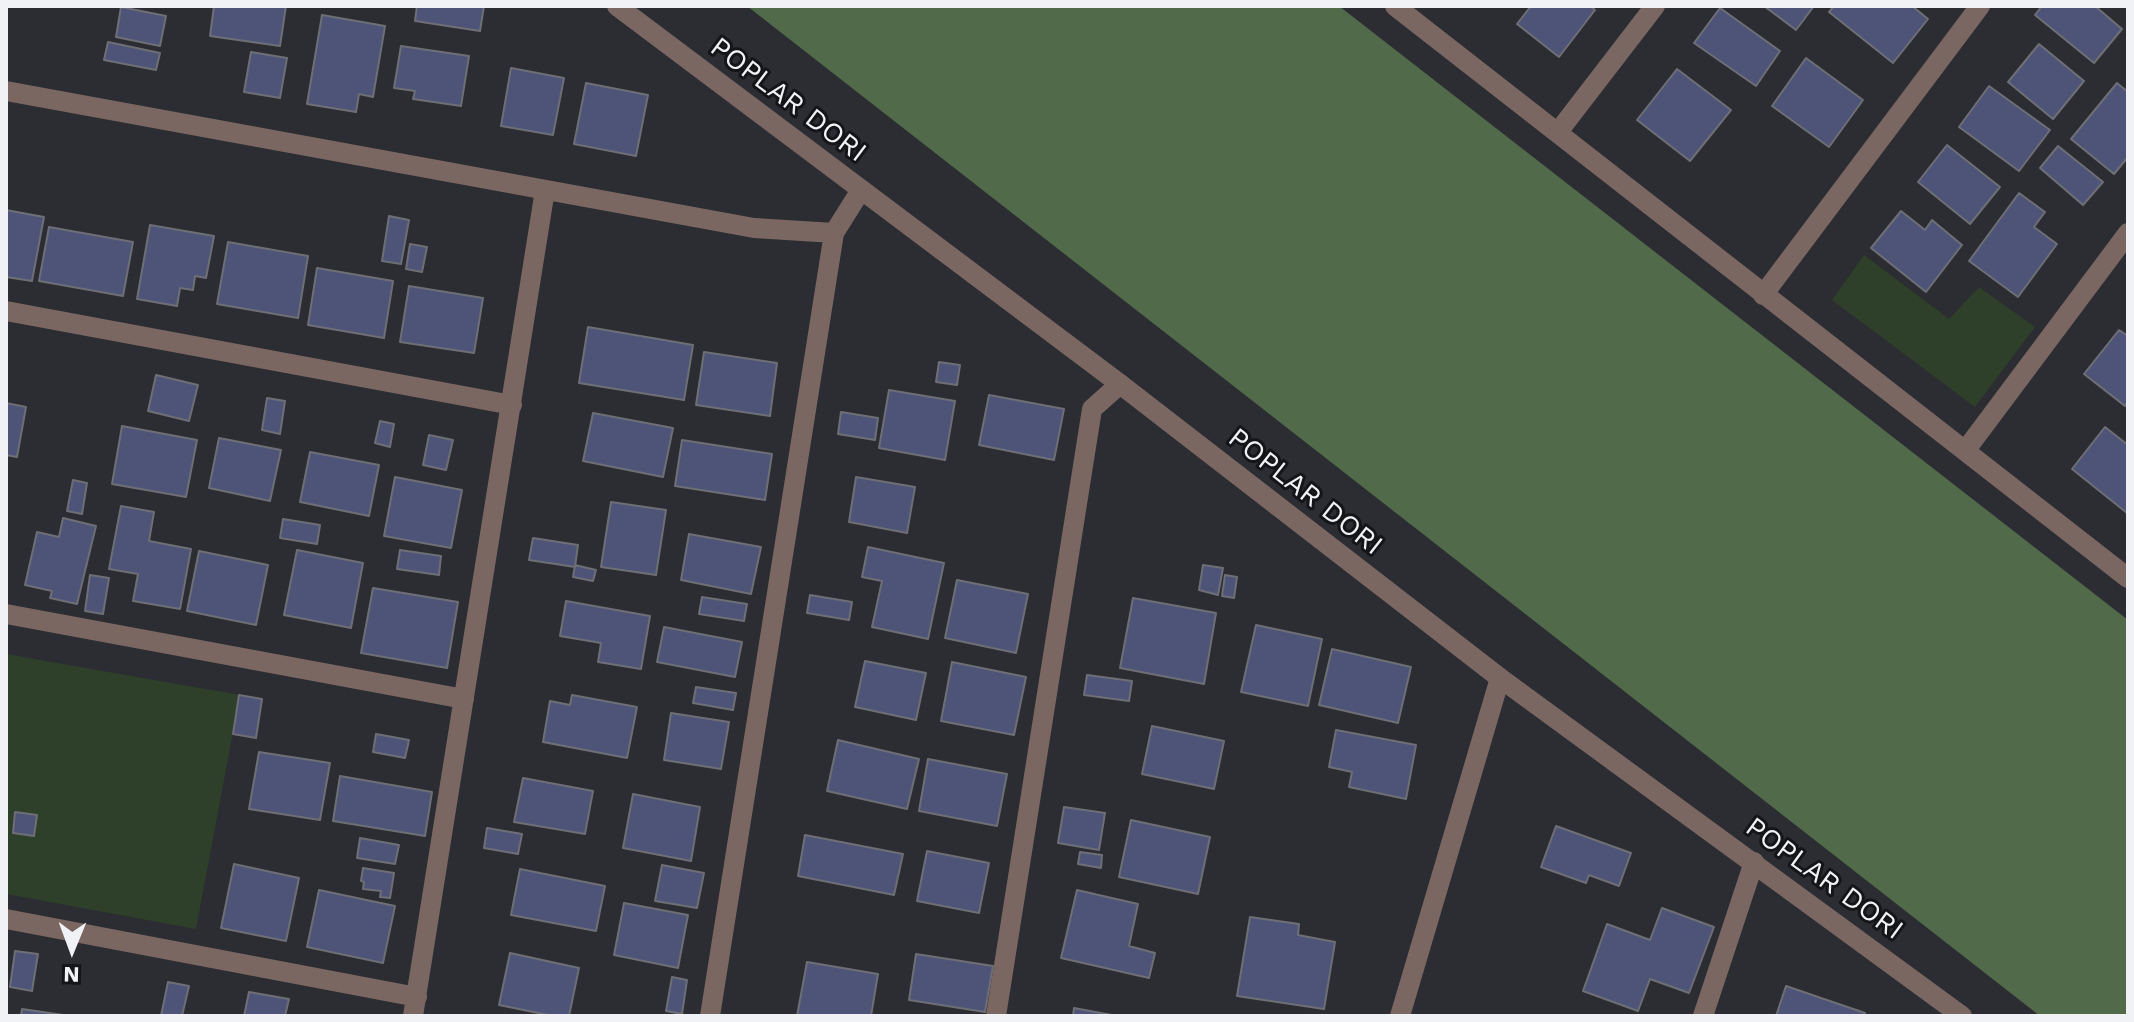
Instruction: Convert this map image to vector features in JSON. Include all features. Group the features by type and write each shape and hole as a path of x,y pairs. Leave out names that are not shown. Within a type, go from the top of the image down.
{"street":[{"name":"POPLAR DORI","path":"617,6 1120,384 1500,678 1962,1016"},
{"path":"1395,6 2128,578"},
{"path":"1558,132 1655,6"},
{"path":"1763,295 1980,6"},
{"path":"6,91 754,228 834,233"},
{"path":"6,919 415,1006 545,190"},
{"path":"710,1016 834,233 861,190"},
{"path":"1965,451 2128,233"},
{"path":"6,311 512,405"},
{"path":"996,1016 1092,409 1120,384"},
{"path":"6,614 464,699"},
{"path":"1400,1016 1500,678"},
{"path":"1703,1016 1754,862"}],"green space":[{"path":"747,6 1339,6 2128,620 2128,1016 2040,1016"},
{"path":"1864,255 1949,319 1979,287 2035,327 1975,407 1832,300"},
{"path":"6,654 240,695 196,929 6,894"}],"building":[{"path":"214,6 286,6 280,46 210,36"},
{"path":"417,6 484,6 480,31 415,21"},
{"path":"1531,6 1590,6 1595,10 1559,57 1517,24"},
{"path":"1764,6 1814,6 1796,30"},
{"path":"1834,6 1912,6 1928,19 1893,63 1829,12"},
{"path":"2042,6 2095,6 2122,29 2094,63 2035,15"},
{"path":"121,7 166,16 160,46 116,37"},
{"path":"1720,8 1780,51 1756,86 1694,43"},
{"path":"322,15 385,26 373,97 359,94 356,112 307,104"},
{"path":"108,42 160,53 156,70 104,60"},
{"path":"2039,44 2084,81 2053,119 2008,82"},
{"path":"401,46 469,56 461,106 413,99 415,91 394,88"},
{"path":"251,52 287,58 280,98 244,92"},
{"path":"1806,58 1863,100 1829,147 1772,106"},
{"path":"511,68 564,78 553,135 501,126"},
{"path":"1677,69 1731,110 1690,161 1637,120"},
{"path":"586,83 648,95 636,156 574,144"},
{"path":"2117,83 2128,92 2128,157 2114,174 2071,139"},
{"path":"1989,86 2050,130 2019,171 1959,127"},
{"path":"1947,145 2000,187 1970,224 1918,182"},
{"path":"2058,146 2103,182 2083,205 2040,168"},
{"path":"2019,193 2045,212 2034,227 2057,244 2018,297 1969,261"},
{"path":"6,210 44,217 32,281 6,277"},
{"path":"1901,211 1925,230 1932,220 1962,245 1926,292 1871,248"},
{"path":"389,216 409,220 401,264 382,261"},
{"path":"150,225 214,236 206,278 195,276 193,290 180,288 177,306 137,299"},
{"path":"49,227 133,242 123,296 39,281"},
{"path":"228,242 308,256 298,318 217,304"},
{"path":"410,244 427,247 422,272 406,269"},
{"path":"317,268 393,281 384,338 308,325"},
{"path":"409,286 483,298 474,353 400,342"},
{"path":"588,327 693,345 684,400 579,383"},
{"path":"2119,330 2128,336 2128,401 2125,406 2084,374"},
{"path":"704,352 777,363 770,416 696,405"},
{"path":"939,362 960,365 957,385 936,382"},
{"path":"156,375 198,385 189,421 148,411"},
{"path":"889,390 955,401 945,460 879,448"},
{"path":"989,395 1064,409 1054,460 979,445"},
{"path":"267,398 285,401 280,434 262,430"},
{"path":"6,403 26,407 17,457 6,455"},
{"path":"841,412 878,418 875,440 838,434"},
{"path":"593,413 673,428 663,477 583,461"},
{"path":"380,421 394,424 390,447 375,443"},
{"path":"122,426 197,440 186,497 112,484"},
{"path":"2105,427 2128,445 2127,513 2072,469"},
{"path":"429,435 453,440 446,470 423,465"},
{"path":"219,438 281,450 270,501 209,488"},
{"path":"682,440 772,454 765,500 675,486"},
{"path":"310,452 379,465 369,516 300,502"},
{"path":"395,477 462,490 451,548 384,536"},
{"path":"856,477 915,487 907,533 849,522"},
{"path":"73,480 87,483 82,514 67,511"},
{"path":"611,502 666,510 656,575 601,567"},
{"path":"121,506 154,512 149,541 191,549 180,609 133,601 138,574 109,569"},
{"path":"63,518 96,526 77,604 50,598 52,591 25,585 37,532 59,537"},
{"path":"283,519 320,525 317,544 280,538"},
{"path":"689,534 761,547 751,594 681,580"},
{"path":"533,538 578,545 575,567 529,560"},
{"path":"868,547 944,563 928,639 872,627 882,581 862,577"},
{"path":"297,550 363,563 351,628 284,615"},
{"path":"400,550 441,556 439,575 397,569"},
{"path":"199,551 268,565 256,625 187,611"},
{"path":"575,565 596,570 593,581 573,577"},
{"path":"1203,565 1223,568 1218,595 1199,590"},
{"path":"90,575 109,578 103,614 85,611"},
{"path":"1225,575 1237,577 1234,598 1222,596"},
{"path":"957,580 1028,594 1016,653 945,638"},
{"path":"373,588 458,602 447,668 361,653"},
{"path":"810,595 852,602 849,620 807,613"},
{"path":"702,597 747,604 744,621 699,614"},
{"path":"1133,598 1216,613 1204,684 1120,668"},
{"path":"566,601 650,616 641,669 598,662 601,643 560,636"},
{"path":"1256,625 1322,639 1308,706 1241,692"},
{"path":"664,627 742,642 735,677 657,662"},
{"path":"1332,649 1411,667 1398,723 1319,705"},
{"path":"865,661 926,673 916,720 855,707"},
{"path":"952,662 1026,677 1014,735 941,721"},
{"path":"1087,675 1132,681 1129,701 1084,695"},
{"path":"696,687 736,693 733,710 693,703"},
{"path":"239,695 262,699 256,738 233,734"},
{"path":"572,695 637,707 627,758 543,742 550,701 570,705"},
{"path":"671,713 729,722 721,769 664,760"},
{"path":"1152,726 1224,741 1214,789 1142,774"},
{"path":"1336,730 1416,745 1406,799 1349,787 1352,772 1329,767"},
{"path":"376,734 409,740 405,758 373,752"},
{"path":"838,740 919,759 907,809 827,791"},
{"path":"259,752 330,763 320,820 249,809"},
{"path":"928,759 1007,774 997,826 919,811"},
{"path":"340,776 432,792 425,836 333,821"},
{"path":"523,778 593,791 585,834 514,822"},
{"path":"633,794 700,807 691,861 623,848"},
{"path":"1064,807 1105,813 1099,850 1058,843"},
{"path":"15,812 37,815 34,836 13,833"},
{"path":"1131,820 1210,837 1198,894 1119,877"},
{"path":"1556,826 1631,853 1619,886 1589,875 1586,883 1541,867"},
{"path":"487,828 522,834 518,854 484,848"},
{"path":"805,835 903,854 894,895 798,876"},
{"path":"360,838 399,845 395,864 357,858"},
{"path":"927,851 989,863 979,913 917,901"},
{"path":"1080,852 1102,855 1101,868 1078,864"},
{"path":"234,864 299,878 286,941 221,928"},
{"path":"662,865 704,873 697,908 655,901"},
{"path":"363,868 394,873 390,898 380,897 381,891 363,889"},
{"path":"520,869 605,886 596,931 511,915"},
{"path":"319,890 395,906 383,963 307,947"},
{"path":"1077,890 1138,904 1129,946 1155,953 1149,978 1061,958"},
{"path":"624,903 688,915 678,968 614,955"},
{"path":"1662,908 1714,927 1689,993 1650,979 1638,1011 1583,991 1607,924 1650,940"},
{"path":"1250,917 1299,924 1298,935 1335,942 1324,1009 1237,996"},
{"path":"15,951 38,954 32,991 10,987"},
{"path":"510,953 579,968 569,1016 553,1016 499,1005"},
{"path":"916,954 993,966 985,1012 909,1000"},
{"path":"807,962 878,974 871,1016 797,1016"},
{"path":"672,977 687,980 682,1014 666,1011"},
{"path":"168,982 189,986 182,1016 161,1016"},
{"path":"1786,986 1865,1013 1864,1016 1776,1016"},
{"path":"249,992 289,999 285,1016 244,1016"},
{"path":"1074,1008 1117,1016 1073,1016"},
{"path":"22,1009 70,1016 21,1016"}]}
